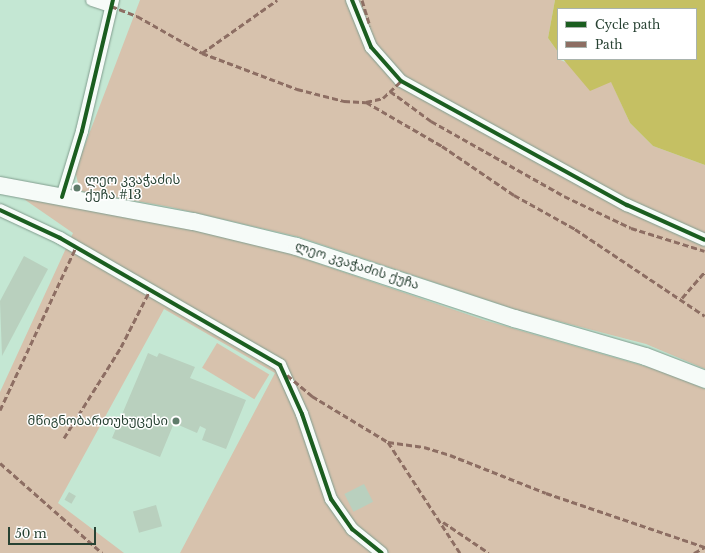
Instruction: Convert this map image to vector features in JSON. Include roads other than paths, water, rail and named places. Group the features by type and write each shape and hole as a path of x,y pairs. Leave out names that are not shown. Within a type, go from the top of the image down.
{"main road":[{"name":"ლეო კვაჭაძის ქუჩა","path":"0,185 193,221 296,246 514,318 645,356 705,379"}],"street":[{"path":"62,197 82,131 112,3 92,0"},
{"path":"352,0 371,47 400,81 634,208 705,240"},
{"path":"0,210 60,238 280,365 302,414 331,499 352,529 382,553"}],"place":[{"name":"ლეო კვაჭაძის ქუჩა #13","path":"77,188"},
{"name":"მწიგნობართუხუცესი","path":"176,421"}]}
